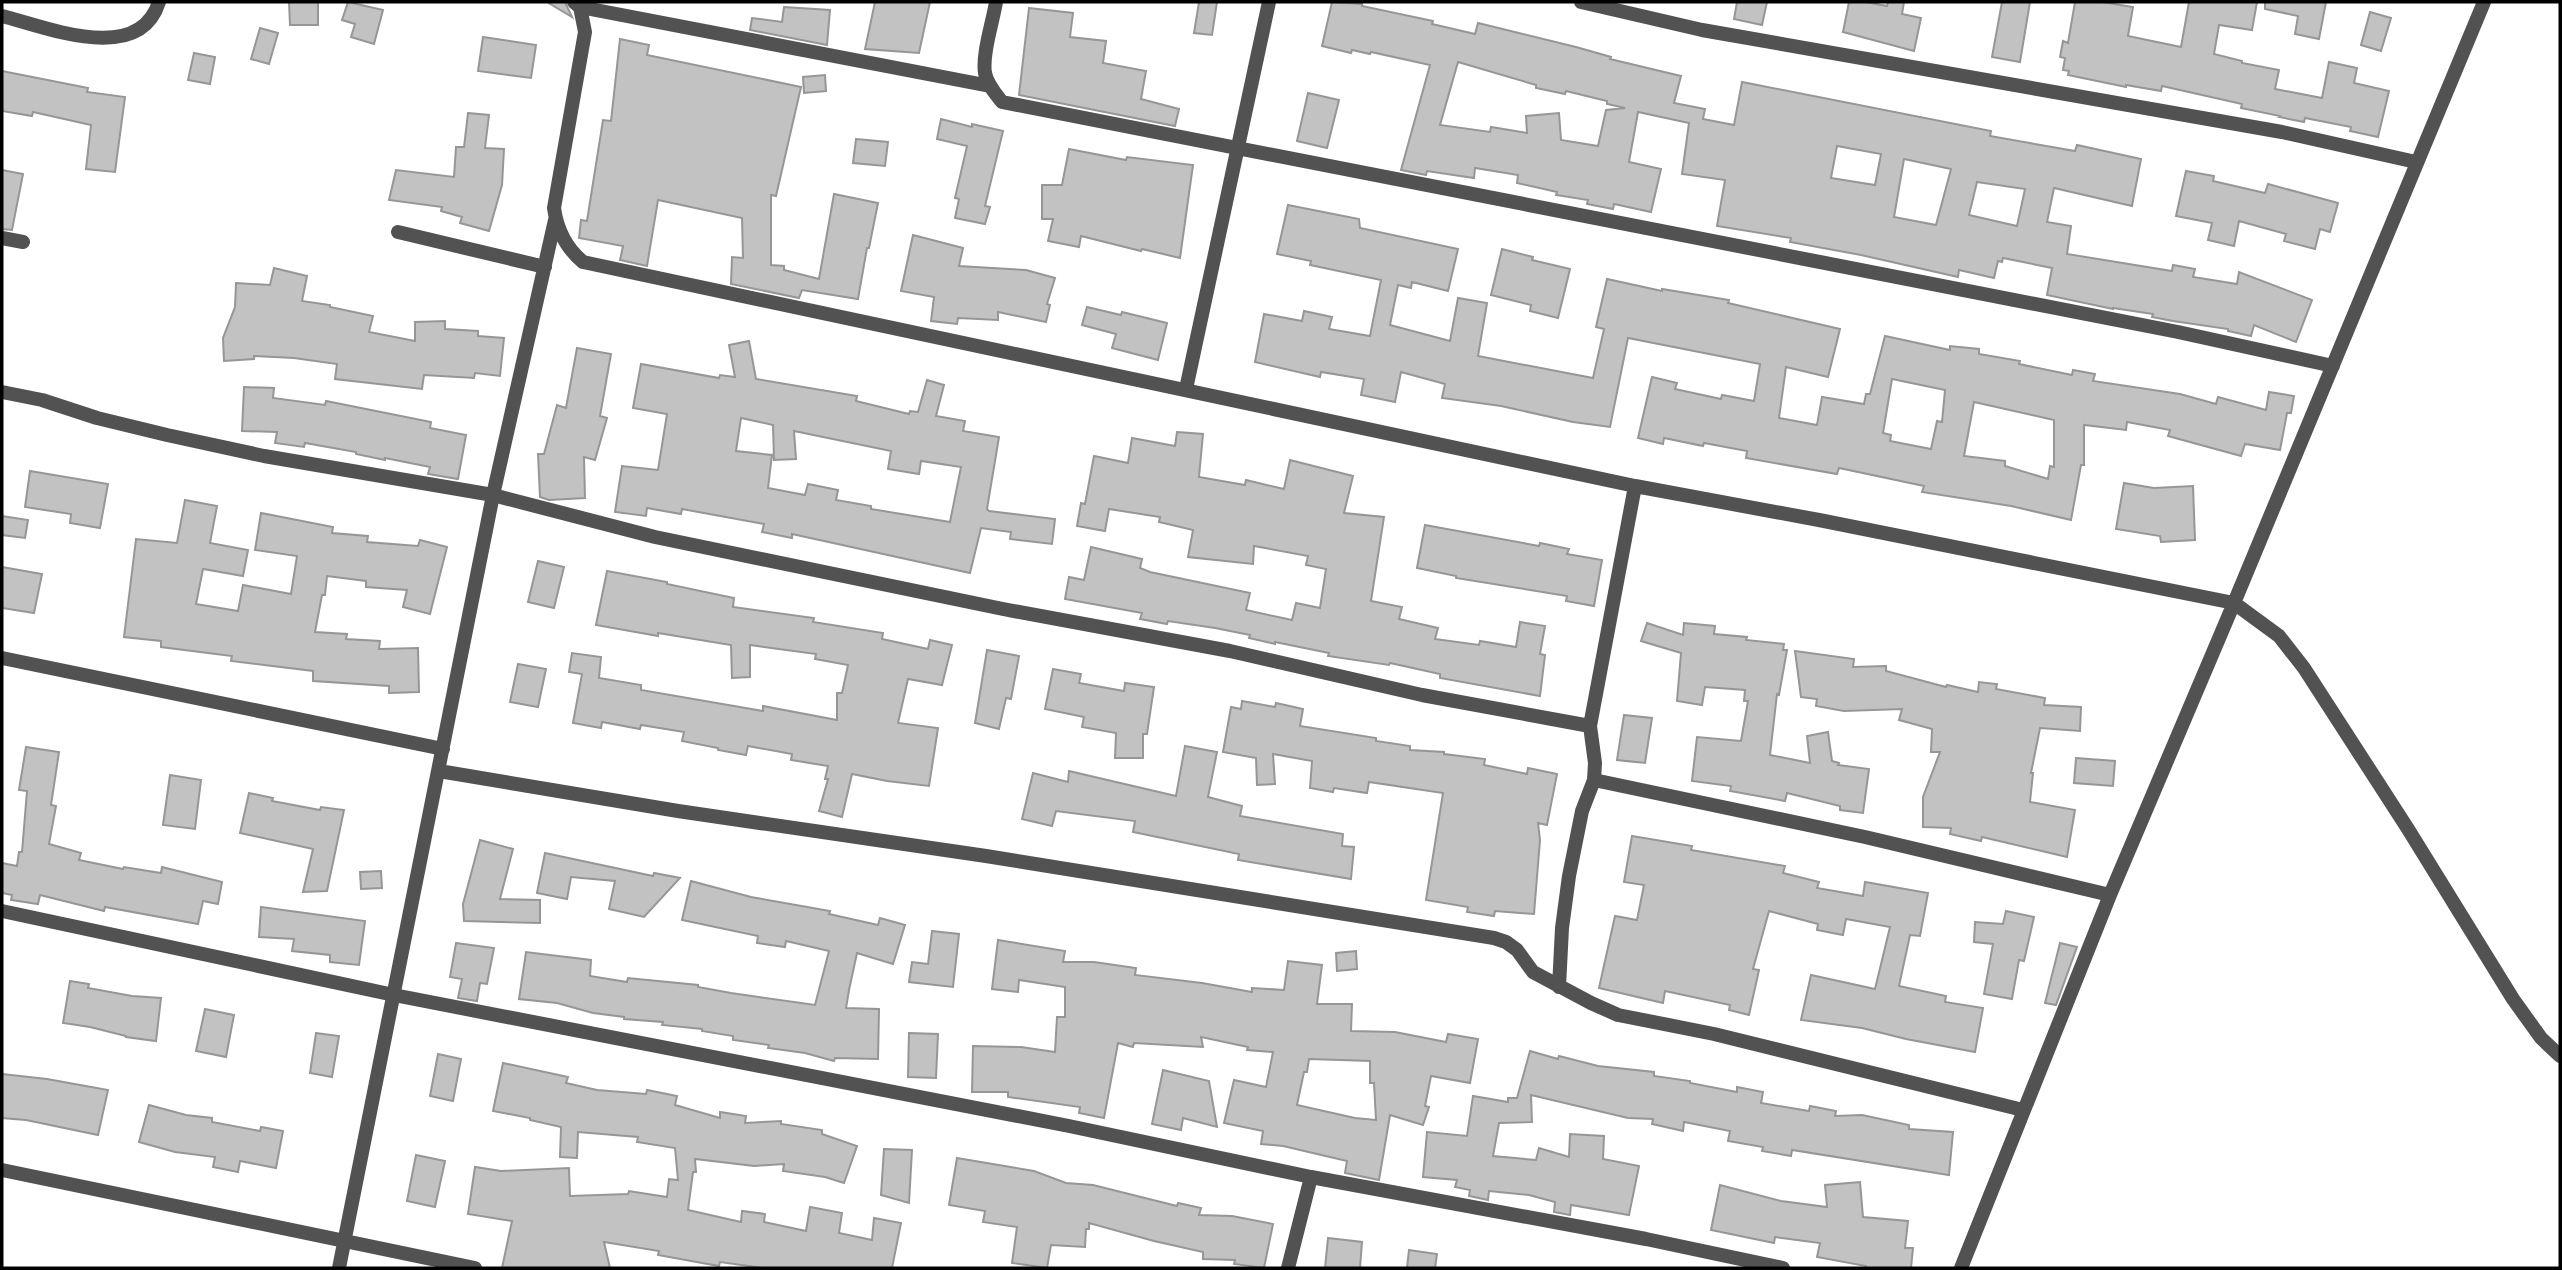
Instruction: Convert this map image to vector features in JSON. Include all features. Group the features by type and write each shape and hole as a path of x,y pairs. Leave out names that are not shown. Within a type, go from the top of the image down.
{"street":[{"path":"2,16 106,40 138,30 150,21 159,2"},
{"path":"996,2 985,73 990,86 1002,102 2178,332 2333,366"},
{"path":"1186,389 1269,2"},
{"path":"1581,2 1702,30 2282,132 2416,162"},
{"path":"1961,1268 2110,895 2484,2"},
{"path":"339,1268 493,495 555,219 555,197 585,32 577,4 990,86"},
{"path":"555,219 568,247 583,262 1635,486 1832,522 2234,603 2279,635 2304,668 2513,999 2541,1038 2560,1056"},
{"path":"398,233 545,267"},
{"path":"2,238 23,242"},
{"path":"2,392 42,400 132,426 264,456 493,495 655,537 1003,609 1230,651 1422,695 1590,726"},
{"path":"1559,987 1562,928 1569,876 1582,811 1594,780 1595,763 1590,726 1635,486"},
{"path":"2,658 443,749"},
{"path":"439,771 678,811 999,858 1494,938 1517,950 1533,972 1618,1015 1714,1034 2023,1110"},
{"path":"1594,780 1852,834 2110,895"},
{"path":"2,911 394,995 1783,1268"},
{"path":"2,1170 475,1268"},
{"path":"1288,1268 1311,1177"}],"building":[{"path":"289,2 318,2 318,25 290,25"},
{"path":"348,2 383,10 374,44 351,37 355,24 342,20"},
{"path":"547,2 565,2 572,17"},
{"path":"875,2 930,2 919,53 865,49"},
{"path":"1199,2 1217,2 1212,35 1194,33"},
{"path":"1332,2 1362,4 1475,34 1478,23 1681,76 1674,103 1705,109 1703,119 1734,125 1742,82 1991,131 1990,136 2075,151 2077,145 2141,159 2132,206 2054,188 2047,222 2071,226 2067,254 2172,271 2173,265 2195,269 2193,277 2237,284 2239,272 2312,300 2296,342 2254,325 2251,336 2228,329 2173,321 2152,317 2153,314 2113,309 2047,295 2052,268 2003,258 2002,262 1998,261 1994,278 1959,270 1958,277 1790,242 1791,238 1717,226 1725,180 1682,174 1689,123 1638,112 1629,162 1661,169 1651,212 1614,204 1613,209 1587,204 1588,200 1556,195 1557,192 1517,183 1518,175 1475,168 1474,178 1427,171 1426,175 1401,170 1430,65 1371,52 1352,50 1351,53 1322,46","holes":["1458,62 1536,85 1536,88 1565,94 1566,91 1625,108 1606,110 1598,146 1561,140 1559,113 1526,116 1527,133 1491,127 1490,132 1440,125","1837,146 1881,154 1875,185 1831,178","1904,159 1951,169 1936,225 1894,217","1977,182 2025,189 2017,226 1969,215"]},
{"path":"1737,2 1767,2 1762,25 1734,19"},
{"path":"1849,2 1887,6 1888,2 1904,2 1902,14 1921,18 1914,51 1843,32"},
{"path":"2002,2 2030,2 2020,62 1992,57"},
{"path":"2075,2 2102,2 2133,7 2128,36 2181,47 2189,2 2257,2 2252,30 2219,25 2214,54 2279,70 2275,89 2322,98 2329,62 2357,68 2354,83 2389,91 2378,137 2350,131 2351,127 2305,118 2304,122 2279,117 2241,108 2242,104 2162,86 2161,91 2126,87 2068,75 2069,71 2063,70 2065,58 2060,57 2063,41 2068,43"},
{"path":"2265,2 2326,2 2319,39 2295,34 2298,16 2265,9"},
{"path":"784,7 830,10 827,45 750,30 752,18 782,22"},
{"path":"1029,8 1073,13 1070,37 1106,41 1103,63 1146,71 1141,99 1179,109 1175,126 1019,95"},
{"path":"2370,12 2391,18 2381,51 2361,45"},
{"path":"260,28 278,33 269,64 251,59"},
{"path":"483,37 536,45 531,78 478,71"},
{"path":"620,39 649,45 647,55 801,87 776,196 771,195 771,265 784,266 784,270 819,279 834,194 878,203 858,299 802,290 799,298 731,284 732,257 743,258 742,218 658,200 647,266 620,260 623,246 579,238 581,220 587,221 603,120 611,121"},
{"path":"194,53 215,57 210,84 188,80"},
{"path":"2,71 88,88 87,92 125,97 115,172 86,169 91,125 33,112 32,116 2,111"},
{"path":"825,75 826,91 804,93 803,77"},
{"path":"1308,93 1339,100 1327,148 1297,141"},
{"path":"468,113 489,115 485,148 504,149 502,185 489,231 460,223 462,217 441,211 442,207 389,200 396,170 454,177 456,147 464,147"},
{"path":"941,119 1003,131 985,206 990,207 985,224 955,218 959,199 955,198 967,146 937,139"},
{"path":"856,139 888,142 885,166 853,163"},
{"path":"1069,149 1126,160 1127,157 1193,165 1180,258 1081,236 1079,247 1048,241 1053,219 1042,219 1042,185 1062,185"},
{"path":"2,170 23,174 12,230 2,229"},
{"path":"2186,171 2214,176 2213,181 2265,193 2268,184 2338,203 2330,232 2320,229 2315,249 2284,241 2286,234 2239,221 2234,246 2208,240 2212,223 2176,216"},
{"path":"1288,205 1359,219 1360,228 1458,249 1448,291 1412,282 1411,288 1398,285 1390,325 1450,341 1458,298 1487,303 1478,356 1593,378 1604,329 1596,327 1607,279 1662,291 1729,300 1728,303 1840,329 1828,377 1786,367 1779,418 1817,425 1822,397 1864,404 1866,394 1870,394 1885,336 1950,350 1950,346 1979,349 1979,354 2020,361 2019,364 2072,375 2073,370 2095,374 2093,381 2180,394 2216,404 2218,397 2266,410 2269,392 2294,396 2291,413 2287,413 2280,450 2245,444 2241,456 2168,436 2170,430 2127,422 2126,430 2084,425 2084,465 2081,465 2071,520 2011,506 1922,492 1924,486 1839,468 1837,474 1746,458 1747,451 1704,443 1703,446 1664,438 1663,444 1638,438 1652,377 1677,383 1675,389 1721,399 1722,395 1754,401 1760,364 1628,338 1610,427 1501,406 1442,398 1445,384 1401,372 1395,402 1361,395 1364,379 1321,372 1320,377 1255,362 1264,314 1302,321 1304,311 1332,317 1329,329 1370,336 1381,280 1310,265 1311,261 1277,254","holes":["1892,379 1945,390 1942,422 1937,421 1931,449 1890,441 1891,435 1883,433","1974,402 2054,420 2054,467 2050,466 2048,479 2005,466 2005,461 1964,456"]},
{"path":"913,235 963,248 959,266 1026,270 1055,278 1047,304 1050,305 1046,322 998,312 998,320 958,318 957,324 931,321 934,297 901,291"},
{"path":"1502,249 1570,269 1558,318 1530,311 1531,305 1491,295"},
{"path":"274,268 307,276 302,301 373,316 369,332 415,341 415,322 445,321 445,329 478,331 478,336 504,338 500,376 475,373 474,378 424,375 422,389 335,379 337,364 254,356 254,359 224,361 223,338 235,307 236,283 270,285"},
{"path":"1087,307 1167,323 1158,360 1112,348 1116,334 1082,325"},
{"path":"749,341 756,379 857,396 856,401 909,414 910,411 918,412 927,380 944,385 936,416 965,421 963,431 999,437 987,509 1055,519 1052,544 1010,539 1011,532 981,528 970,573 792,534 792,538 762,532 764,524 682,509 681,514 647,508 646,516 615,512 622,466 658,470 667,414 633,408 641,364 719,378 720,375 735,377 729,345","holes":["741,418 773,425 774,460 796,459 794,431 891,451 888,469 919,474 921,461 961,467 950,522 871,509 871,506 836,500 838,490 808,484 805,495 768,488 772,455 736,451"]},
{"path":"577,348 611,354 600,416 607,418 595,460 584,457 585,498 549,500 540,497 538,454 544,454 557,405 566,408"},
{"path":"244,387 274,388 273,398 325,405 326,401 431,422 430,428 466,435 458,479 428,474 430,467 356,452 305,443 304,447 275,443 277,432 242,431"},
{"path":"1177,432 1203,434 1199,477 1245,485 1246,480 1284,489 1290,460 1353,476 1344,513 1384,517 1371,601 1402,607 1399,619 1438,628 1435,639 1479,645 1480,641 1516,647 1520,622 1545,626 1540,654 1545,655 1540,696 1440,678 1440,674 1390,663 1328,656 1329,653 1275,644 1249,638 1250,635 1215,628 1140,619 1142,613 1065,599 1069,577 1084,580 1091,547 1142,559 1140,568 1150,572 1250,593 1246,610 1292,620 1296,603 1320,608 1326,569 1306,565 1308,556 1254,546 1253,564 1188,557 1193,530 1159,522 1160,517 1109,509 1105,531 1077,526 1081,503 1085,504 1094,456 1128,463 1132,438 1175,446"},
{"path":"30,471 108,484 100,528 70,523 71,514 25,507"},
{"path":"2124,483 2154,488 2193,486 2195,540 2161,542 2160,536 2116,529"},
{"path":"185,500 217,506 210,543 248,550 243,576 203,569 196,604 238,611 243,585 291,594 297,556 255,550 261,513 333,527 332,533 368,536 367,542 418,546 420,540 447,547 430,614 403,607 407,590 366,587 366,581 327,576 325,595 322,595 315,632 347,634 346,639 380,641 379,649 418,648 419,692 389,693 389,686 313,681 313,671 231,661 232,656 161,647 161,641 124,637 136,539 177,543"},
{"path":"2,516 28,520 25,538 2,535"},
{"path":"1425,525 1539,546 1540,543 1569,549 1567,554 1602,560 1594,606 1566,601 1567,596 1456,578 1417,568"},
{"path":"538,561 564,567 554,608 528,602"},
{"path":"2,567 42,574 34,613 2,608"},
{"path":"607,571 734,598 733,607 814,618 813,622 883,633 882,639 928,649 930,640 952,645 942,685 908,679 898,723 938,728 929,786 852,774 842,817 819,811 828,779 825,779 828,766 791,760 792,754 748,746 746,755 718,750 682,741 684,732 641,725 640,729 602,722 601,728 573,723 582,674 569,672 572,653 601,657 599,678 641,685 641,690 763,711 763,706 837,720 837,693 842,693 848,665 815,659 816,654 750,645 750,677 732,678 731,645 596,625"},
{"path":"1647,623 1683,635 1684,623 1715,626 1714,634 1784,644 1783,650 1787,650 1779,695 1777,694 1770,755 1810,763 1807,736 1828,732 1832,761 1839,763 1838,765 1869,769 1863,813 1840,810 1840,806 1787,793 1785,801 1730,791 1731,786 1692,781 1697,737 1741,741 1748,701 1744,701 1745,690 1705,687 1702,705 1677,701 1681,653 1641,641"},
{"path":"987,650 1019,656 1011,699 1006,698 999,729 975,723"},
{"path":"1795,651 1854,659 1853,667 1886,666 1886,671 1946,687 1947,685 1978,692 1979,682 1997,684 1996,689 2045,698 2044,705 2081,707 2080,731 2040,728 2031,773 2030,802 2075,810 2067,857 1982,837 1981,841 1950,834 1951,828 1923,827 1923,797 1940,752 1931,752 1932,729 1899,720 1902,709 1844,711 1816,706 1817,699 1801,697"},
{"path":"518,664 546,669 538,707 510,702"},
{"path":"1053,669 1081,674 1079,683 1124,691 1125,683 1154,687 1147,734 1143,734 1143,758 1115,758 1116,733 1082,727 1084,717 1045,709"},
{"path":"1242,701 1275,707 1276,703 1303,709 1300,726 1376,738 1376,741 1410,746 1410,750 1485,759 1484,765 1527,774 1528,768 1557,774 1547,825 1538,823 1540,840 1534,914 1495,911 1494,916 1467,912 1468,907 1426,900 1443,793 1369,782 1367,793 1310,788 1312,761 1273,754 1275,784 1257,785 1256,758 1223,752 1231,707 1241,709"},
{"path":"1624,715 1652,718 1645,763 1617,760"},
{"path":"1185,746 1217,752 1208,797 1242,806 1240,816 1343,834 1342,846 1354,847 1351,879 1238,860 1239,854 1133,832 1135,821 1056,811 1052,826 1022,819 1033,773 1068,782 1069,771 1176,796"},
{"path":"26,747 59,752 51,805 56,806 49,844 81,853 79,860 161,873 162,867 222,882 218,904 203,901 198,924 105,907 104,911 40,895 38,904 11,900 12,895 2,893 2,863 17,866 19,852 22,852 27,791 19,790"},
{"path":"2076,758 2115,761 2113,786 2074,783"},
{"path":"170,775 201,780 195,829 163,825"},
{"path":"249,793 273,798 272,801 320,810 321,807 344,810 327,891 303,892 313,849 240,833"},
{"path":"1632,836 1692,846 1691,850 1785,866 1783,873 1819,882 1817,888 1863,896 1865,882 1928,893 1920,936 1910,935 1899,986 1946,996 1945,1002 1983,1008 1975,1052 1862,1028 1801,1020 1811,975 1875,989 1890,927 1846,919 1843,935 1817,930 1818,924 1769,911 1753,969 1759,970 1749,1015 1729,1010 1730,1005 1665,991 1663,1003 1599,988 1615,916 1637,920 1644,885 1624,882"},
{"path":"480,840 513,849 500,899 540,900 540,923 464,921 463,904"},
{"path":"545,853 653,876 654,873 680,878 644,917 609,909 615,881 571,877 567,899 537,893"},
{"path":"381,871 382,888 361,889 360,872"},
{"path":"691,881 751,897 830,911 829,914 878,925 880,918 905,925 893,964 857,953 849,990 846,1008 879,1009 878,1059 835,1058 834,1061 805,1053 768,1048 769,1045 733,1040 733,1036 702,1029 624,1019 557,1003 519,999 526,952 591,960 590,976 627,982 628,978 698,985 731,993 815,1005 829,951 786,941 785,947 757,943 758,936 682,920"},
{"path":"261,907 365,921 359,965 330,962 330,955 292,951 294,939 259,937"},
{"path":"2006,911 2034,917 2024,961 2019,960 2012,999 1984,994 1993,944 1974,942 1975,922 2003,924"},
{"path":"932,931 959,934 953,987 909,982 912,962 928,964"},
{"path":"998,940 1065,951 1063,962 1094,962 1136,968 1135,975 1252,992 1252,988 1284,990 1288,961 1322,965 1317,1004 1352,1004 1351,1031 1395,1032 1446,1042 1448,1034 1478,1039 1470,1083 1431,1076 1425,1106 1429,1107 1423,1125 1390,1115 1379,1180 1345,1173 1347,1161 1283,1146 1261,1144 1263,1131 1224,1123 1234,1080 1266,1087 1273,1052 1247,1050 1248,1047 1201,1037 1203,1047 1134,1043 1133,1047 1118,1043 1104,1118 1079,1113 1080,1107 1008,1097 1008,1092 972,1092 973,1046 1021,1047 1055,1052 1057,1017 1065,1017 1065,987 1019,980 1018,992 992,989","holes":["1309,1059 1370,1061 1370,1083 1374,1083 1376,1120 1297,1105"]},
{"path":"456,943 494,948 487,984 480,983 477,1001 458,998 462,979 450,977"},
{"path":"2060,943 2077,947 2056,1005 2045,1003"},
{"path":"1356,951 1357,969 1337,971 1336,953"},
{"path":"70,981 89,984 88,988 161,998 156,1041 63,1023"},
{"path":"205,1009 234,1015 226,1057 196,1051"},
{"path":"316,1033 339,1036 332,1077 310,1073"},
{"path":"909,1033 938,1034 936,1078 908,1077"},
{"path":"1530,1051 1598,1066 1654,1072 1654,1076 1737,1092 1737,1087 1763,1092 1761,1103 1809,1111 1810,1106 1836,1111 1835,1116 1862,1115 1909,1125 1909,1129 1953,1132 1949,1175 1792,1150 1791,1156 1762,1151 1763,1147 1728,1141 1730,1131 1684,1122 1683,1131 1652,1124 1653,1119 1628,1118 1531,1095 1532,1122 1499,1123 1493,1156 1536,1160 1539,1148 1569,1157 1570,1134 1604,1136 1603,1159 1639,1166 1629,1215 1571,1205 1570,1215 1554,1212 1555,1202 1529,1195 1489,1191 1488,1200 1469,1196 1470,1190 1455,1187 1457,1180 1423,1177 1427,1132 1467,1136 1473,1096 1508,1102 1508,1098 1517,1098"},
{"path":"438,1054 461,1059 453,1101 430,1096"},
{"path":"503,1063 568,1077 566,1083 597,1090 646,1094 647,1090 677,1096 675,1105 720,1118 720,1112 746,1116 745,1123 781,1121 781,1124 822,1130 822,1134 857,1146 844,1183 825,1177 783,1171 784,1164 754,1166 695,1159 696,1172 693,1172 688,1210 741,1222 742,1211 765,1214 764,1222 806,1231 810,1207 842,1213 839,1233 872,1240 874,1218 901,1223 892,1268 763,1268 720,1262 719,1266 658,1255 659,1251 604,1242 610,1268 502,1268 512,1221 468,1214 475,1167 501,1171 569,1168 570,1196 628,1194 629,1191 667,1197 669,1179 678,1180 675,1148 637,1142 638,1137 578,1132 577,1158 560,1157 561,1127 493,1111"},
{"path":"1163,1070 1209,1081 1217,1127 1183,1118 1181,1130 1152,1124"},
{"path":"2,1074 108,1090 98,1135 26,1120 2,1118"},
{"path":"149,1105 186,1115 212,1118 212,1122 260,1131 261,1127 283,1131 276,1168 240,1161 238,1172 213,1167 215,1157 175,1152 139,1142"},
{"path":"884,1149 912,1150 909,1203 881,1195"},
{"path":"416,1155 445,1161 435,1207 407,1201"},
{"path":"957,1158 1034,1171 1066,1183 1093,1185 1177,1206 1178,1203 1201,1208 1199,1215 1232,1216 1273,1224 1264,1268 1234,1264 1235,1260 1203,1259 1203,1252 1089,1223 1085,1247 1051,1245 1047,1268 1012,1263 1017,1227 983,1222 985,1211 949,1205"},
{"path":"1860,1182 1863,1217 1908,1221 1905,1248 1913,1248 1911,1268 1866,1268 1817,1257 1820,1243 1775,1237 1774,1243 1711,1230 1720,1185 1781,1201 1827,1207 1825,1185"},
{"path":"1328,1238 1362,1242 1360,1268 1325,1268"},
{"path":"1409,1250 1437,1254 1435,1268 1407,1268"}]}
